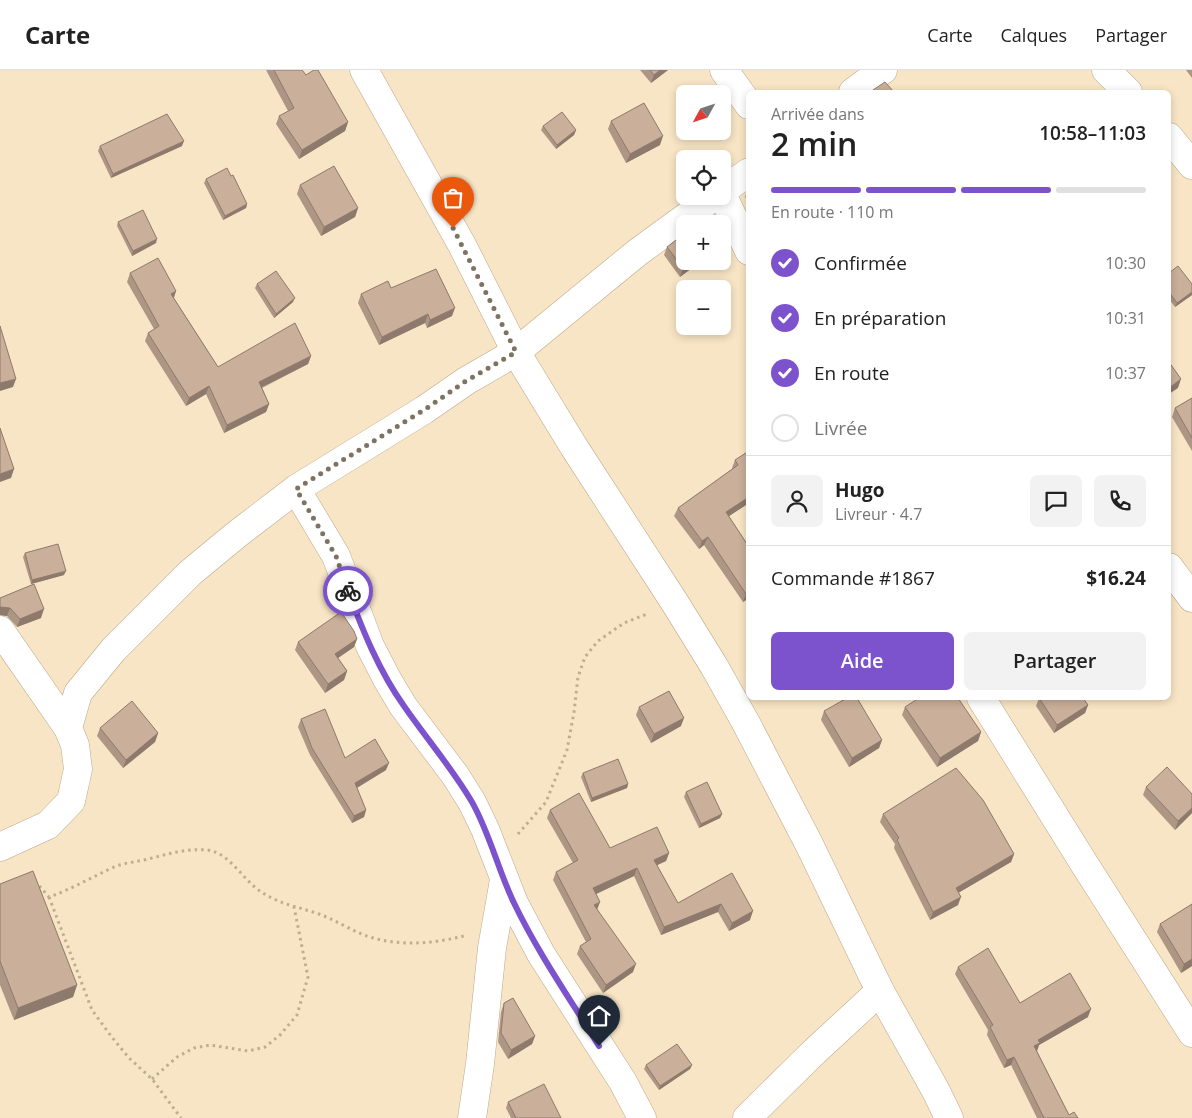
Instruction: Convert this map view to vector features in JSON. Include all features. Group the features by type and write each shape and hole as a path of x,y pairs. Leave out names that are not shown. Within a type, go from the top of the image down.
{"street":[{"path":"364,70 462,245 516,352 574,448 675,603 746,723 809,844 880,991 950,1118"},
{"path":"724,70 746,101"},
{"path":"856,90 883,70"},
{"path":"1106,70 1126,90"},
{"path":"1171,139 1192,165"},
{"path":"731,185 746,174"},
{"path":"68,728 78,693 114,649 190,573 236,535 296,489 424,410 466,381 516,352 638,252 703,205"},
{"path":"728,205 746,244"},
{"path":"296,489 336,556 370,646 387,679 472,802 514,903 541,954 623,1082 642,1118"},
{"path":"1171,570 1192,598"},
{"path":"0,630 68,728 75,745 78,769 71,801 48,825 2,846"},
{"path":"982,700 1085,866 1192,1032"},
{"path":"472,1118 480,1064 500,868"},
{"path":"748,1118 814,1052 880,991"}],"path":[{"path":"500,868 523,829 546,802 567,750 578,677 585,657 598,641 624,623 675,603"},
{"path":"2,846 49,897 92,1010 129,1058 152,1079 181,1118"},
{"path":"49,897 71,889 117,866 165,853 209,850 224,857 259,891 276,901 320,915 365,935 389,942 440,942 494,930"},
{"path":"152,1079 177,1057 194,1048 210,1045 248,1051 265,1047 280,1035 298,1015 308,977 294,907"}],"building":[{"path":"274,70 302,70 306,75 314,70 318,70 348,122 302,150 279,116 294,108"},
{"path":"650,70 660,70 654,75"},
{"path":"885,82 892,90 873,90"},
{"path":"644,103 663,136 630,154 611,121"},
{"path":"562,112 576,130 557,145 543,126"},
{"path":"167,114 184,141 113,174 100,146"},
{"path":"334,166 358,208 324,227 300,185"},
{"path":"227,168 231,176 233,175 247,204 225,216 206,179"},
{"path":"143,210 157,239 133,251 118,222"},
{"path":"676,240 676,259 667,247"},
{"path":"158,258 176,291 171,294 218,367 295,323 311,356 259,382 269,404 227,425 209,386 189,398 148,333 159,326 130,273"},
{"path":"1178,266 1192,284 1192,292 1177,303 1171,295 1171,271"},
{"path":"436,269 455,308 430,320 428,314 382,337 361,294 388,281 391,288"},
{"path":"276,271 295,298 276,314 257,284"},
{"path":"0,326 16,379 0,383"},
{"path":"1171,365 1181,379 1171,386"},
{"path":"1192,398 1192,438 1175,408"},
{"path":"0,428 14,469 0,474"},
{"path":"746,453 746,499 726,512 746,542 746,594 708,537 702,541 678,508 738,465 735,460"},
{"path":"58,544 66,571 32,580 25,553"},
{"path":"34,584 44,609 20,619 10,608 0,607 0,598"},
{"path":"341,612 357,639 335,654 347,671 328,684 298,642"},
{"path":"669,691 684,718 654,734 639,707"},
{"path":"843,700 858,700 882,740 852,758 824,711"},
{"path":"916,700 959,700 981,732 940,758 905,707"},
{"path":"1040,700 1084,700 1088,705 1057,725"},
{"path":"132,701 158,733 126,760 100,728"},
{"path":"325,709 345,758 375,739 389,763 355,783 366,810 354,816 312,748 301,719"},
{"path":"618,759 628,784 592,798 583,773"},
{"path":"1167,767 1192,794 1192,808 1178,821 1146,787"},
{"path":"956,768 983,800 1014,854 956,888 961,897 933,912 897,840 899,838 883,814"},
{"path":"707,782 722,814 701,824 686,792"},
{"path":"579,793 610,848 657,827 669,853 654,860 678,903 732,873 753,911 732,923 721,904 664,927 637,868 593,888 600,902 594,905 636,964 606,985 580,946 591,939 556,872 578,860 550,810"},
{"path":"33,871 77,985 18,1008 0,961 0,884"},
{"path":"1192,904 1192,959 1184,964 1160,924"},
{"path":"988,948 1020,1003 1070,973 1091,1009 1038,1040 1040,1043 1034,1046 1069,1115 1074,1112 1078,1118 1044,1118 1014,1057 1007,1060 990,1027 993,1025 958,967"},
{"path":"513,998 535,1036 511,1050 501,1033 504,1003"},
{"path":"677,1044 692,1065 660,1086 646,1065"},
{"path":"544,1084 561,1118 516,1118 508,1102"}],"way so far":[{"path":"348,591 336,556 296,489 424,410 466,381 516,352 453,228"}],"route":[{"path":"348,591 370,646 387,679 472,802 485,829 514,903 541,954 599,1046"}]}
